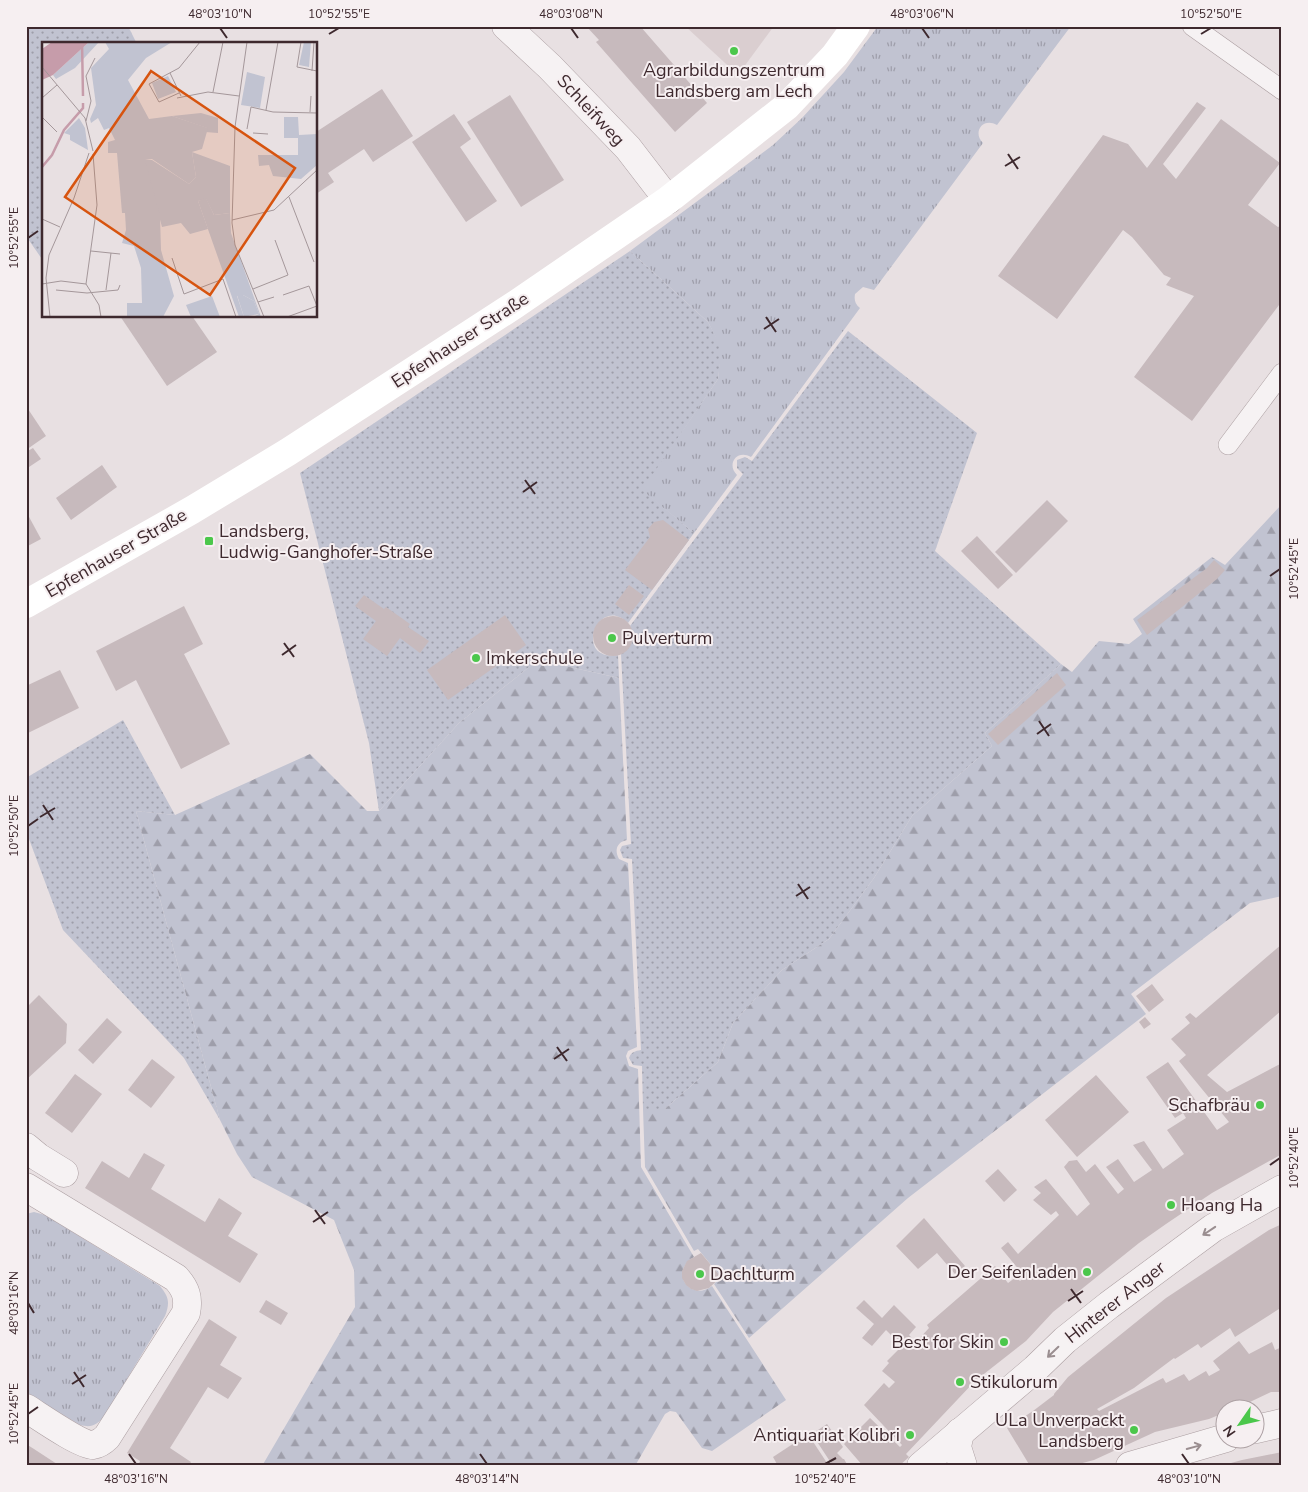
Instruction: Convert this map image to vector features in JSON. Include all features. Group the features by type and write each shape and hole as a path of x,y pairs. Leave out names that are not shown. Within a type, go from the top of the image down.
{"main road":[{"name":"Epfenhauser Straße","path":"26,604 192,510 288,452 516,304 668,200 787,106 835,55 856,26"}],"street":[{"name":"Schleifweg","path":"506,26 550,67 621,142 668,200"},
{"path":"30,1160 64,1174"},
{"path":"26,1187 176,1278 184,1287 188,1301 186,1312 107,1437 100,1443 92,1445 80,1441 26,1408"},
{"name":"Hinterer Anger","path":"921,1466 1035,1369 1082,1326 1213,1228 1282,1189"},
{"path":"1266,1427 1282,1423"},
{"path":"960,1432 957,1447 963,1466"},
{"path":"1130,1466 1216,1441"}],"lane":[{"path":"1192,26 1282,90"},
{"path":"1228,445 1282,373"}],"shaded area":[{"name":"Agrarbildungszentrum Landsberg am Lech","path":"685,26 774,26 738,75"}],"green space":[{"path":"26,26 128,26 136,42 42,42 42,259 26,236"},
{"path":"878,26 1071,26 997,125 987,123 981,127 979,134 983,143 874,290 863,287 855,294 855,302 860,308 751,457 741,455 735,459 733,466 737,475 694,533 642,490 718,379 721,348 708,322 630,251 773,145 802,118 844,72"},
{"path":"630,251 708,322 722,348 718,379 643,490 694,533 628,623 617,616 607,616 594,630 593,640 596,649 604,654 618,655 619,678 538,660 459,723 379,811 369,743 300,473"},
{"path":"848,331 977,433 935,551 1061,664 985,733 992,746 912,816 874,878 829,939 782,970 733,1023 718,1062 665,1109 643,1109 642,1066 633,1065 629,1058 634,1052 641,1050 632,859 623,858 620,850 622,846 631,844 621,654 631,642 630,626 743,474 737,468 737,460 745,457 752,461"},
{"path":"1282,504 1282,896 1250,903 1131,994 1146,1014 908,1198 749,1338 714,1284 721,1277 698,1249 694,1251 645,1167 643,1109 665,1109 718,1062 733,1023 782,970 829,939 874,878 912,816 992,746 985,733 1061,664 1072,672 1099,641 1129,644 1142,634 1133,619 1212,557 1225,565"},
{"path":"538,660 619,678 627,840 617,847 617,853 619,859 628,863 637,1047 628,1051 626,1056 629,1066 638,1069 641,1167 694,1257 686,1263 683,1271 685,1284 697,1290 704,1290 712,1286 786,1400 712,1451 702,1448 676,1412 670,1411 665,1414 635,1466 262,1466 355,1307 354,1270 334,1220 252,1177 237,1154 220,1120 136,811 175,815 310,754 367,811 379,811 459,723"},
{"path":"123,720 175,815 136,811 220,1120 184,1058 63,930 26,831 26,778"},
{"path":"34,1212 45,1215 160,1286 168,1300 165,1316 104,1417 91,1426 80,1425 26,1393 26,1214"}],"building":[{"path":"586,26 640,26 707,103 675,132 596,42 599,40"},
{"path":"382,89 413,136 373,162 364,149 328,173 334,182 318,193 318,131"},
{"path":"510,95 564,180 521,207 467,122"},
{"path":"1197,102 1206,108 1163,164 1176,179 1221,119 1280,163 1248,205 1278,227 1282,225 1282,301 1192,421 1134,377 1194,296 1166,285 1171,278 1164,275 1132,237 1123,230 1057,319 998,276 1103,135 1128,144 1147,168"},
{"path":"454,114 471,139 460,147 497,201 466,222 412,142"},
{"path":"121,318 193,318 217,352 167,386"},
{"path":"26,406 46,436 26,450"},
{"path":"33,448 41,459 26,469 26,452"},
{"path":"102,465 117,487 71,520 56,498"},
{"path":"1047,500 1068,521 1016,573 995,552"},
{"path":"28,515 41,539 26,547 26,516"},
{"path":"663,520 689,540 652,590 625,570 650,537 648,529 654,522"},
{"path":"977,536 1013,575 998,589 961,551"},
{"path":"1214,560 1225,570 1217,579 1147,635 1137,620 1207,568"},
{"path":"629,585 644,596 629,615 615,604"},
{"path":"364,595 384,609 386,607 410,624 408,627 429,641 420,653 400,638 387,656 363,639 376,621 355,606"},
{"path":"184,606 203,644 184,654 230,744 181,769 136,680 116,691 96,651"},
{"name":"Imkerschule","path":"505,615 526,645 448,700 427,670"},
{"name":"Pulverturm","path":"609,616 617,616 624,619 630,625 633,636 630,647 624,653 617,656 609,656 602,653 596,647 593,640 593,632 596,625 602,619"},
{"path":"60,670 79,708 26,734 26,686"},
{"path":"1057,673 1066,685 998,745 988,734"},
{"path":"1282,944 1282,1010 1207,1075 1227,1092 1282,1063 1282,1154 1212,1193 1166,1224 1139,1243 1053,1312 1026,1341 975,1381 906,1454 909,1457 899,1466 863,1466 844,1444 870,1418 900,1447 902,1445 864,1405 884,1383 889,1388 895,1382 882,1371 889,1363 887,1361 902,1346 886,1330 872,1346 862,1338 874,1324 856,1308 864,1300 882,1318 894,1305 916,1327 909,1335 916,1342 929,1328 927,1325 995,1266 1008,1283 1016,1277 1020,1281 1025,1277 1001,1248 1008,1242 1018,1254 1059,1215 1056,1211 1051,1215 1033,1200 1041,1193 1034,1187 1046,1179 1077,1216 1090,1204 1064,1167 1069,1161 1077,1160 1086,1172 1095,1164 1118,1194 1124,1189 1106,1167 1118,1159 1134,1182 1152,1170 1133,1145 1144,1141 1163,1169 1184,1154 1167,1130 1186,1118 1183,1113 1175,1118 1146,1077 1168,1062 1217,1130 1229,1122 1179,1061 1186,1055 1171,1039 1190,1023 1185,1017 1190,1013 1196,1018"},
{"path":"1152,984 1164,1000 1149,1012 1136,996"},
{"path":"39,995 67,1024 66,1043 26,1080 26,1008"},
{"path":"1145,1017 1151,1024 1144,1029 1139,1022"},
{"path":"107,1018 122,1032 93,1064 78,1050"},
{"path":"152,1059 175,1077 151,1108 128,1090"},
{"path":"75,1074 102,1094 72,1133 45,1113"},
{"path":"1096,1075 1129,1112 1077,1157 1045,1120"},
{"path":"144,1153 165,1165 151,1189 205,1222 219,1198 242,1213 228,1236 258,1254 240,1283 85,1188 102,1161 129,1178"},
{"path":"998,1169 1017,1190 1004,1202 985,1181"},
{"path":"924,1218 965,1266 955,1274 937,1253 918,1269 896,1246"},
{"path":"1282,1224 1282,1307 1235,1337 1230,1328 1201,1348 1198,1344 1174,1358 1134,1388 1097,1409 1099,1411 1163,1378 1166,1383 1184,1374 1189,1381 1206,1371 1209,1376 1220,1370 1213,1361 1239,1341 1249,1354 1272,1342 1275,1350 1282,1347 1282,1392 1271,1392 1254,1400 1216,1400 1216,1416 1155,1432 1094,1460 1071,1466 1030,1466 1007,1428 1054,1395 1068,1377 1166,1298 1269,1230"},
{"name":"Dachlturm","path":"701,1253 721,1277 709,1288 697,1291 686,1285 682,1278 682,1271 687,1261"},
{"path":"266,1300 288,1313 281,1325 259,1312"},
{"path":"209,1319 237,1337 220,1365 242,1378 228,1399 208,1387 170,1448 191,1462 189,1466 138,1466 140,1461 127,1453"},
{"path":"827,1424 843,1447 837,1453 848,1466 833,1466 812,1434"},
{"path":"808,1434 827,1463 823,1466 778,1466 773,1457"},
{"path":"26,1444 34,1449 60,1466 26,1466"},
{"path":"1282,1452 1282,1466 1220,1466 1242,1460"}],"place":[{"name":"Agrarbildungszentrum Landsberg am Lech","path":"734,51"},
{"name":"Landsberg, Ludwig-Ganghofer-Straße","path":"209,541"},
{"name":"Pulverturm","path":"612,638"},
{"name":"Imkerschule","path":"476,658"},
{"name":"Schafbräu","path":"1260,1105"},
{"name":"Hoang Ha","path":"1171,1205"},
{"name":"Der Seifenladen","path":"1087,1272"},
{"name":"Dachlturm","path":"700,1274"},
{"name":"Best for Skin","path":"1004,1342"},
{"name":"Stikulorum","path":"960,1382"},
{"name":"ULa Unverpackt Landsberg","path":"1134,1430"},
{"name":"Antiquariat Kolibri","path":"910,1435"}]}
